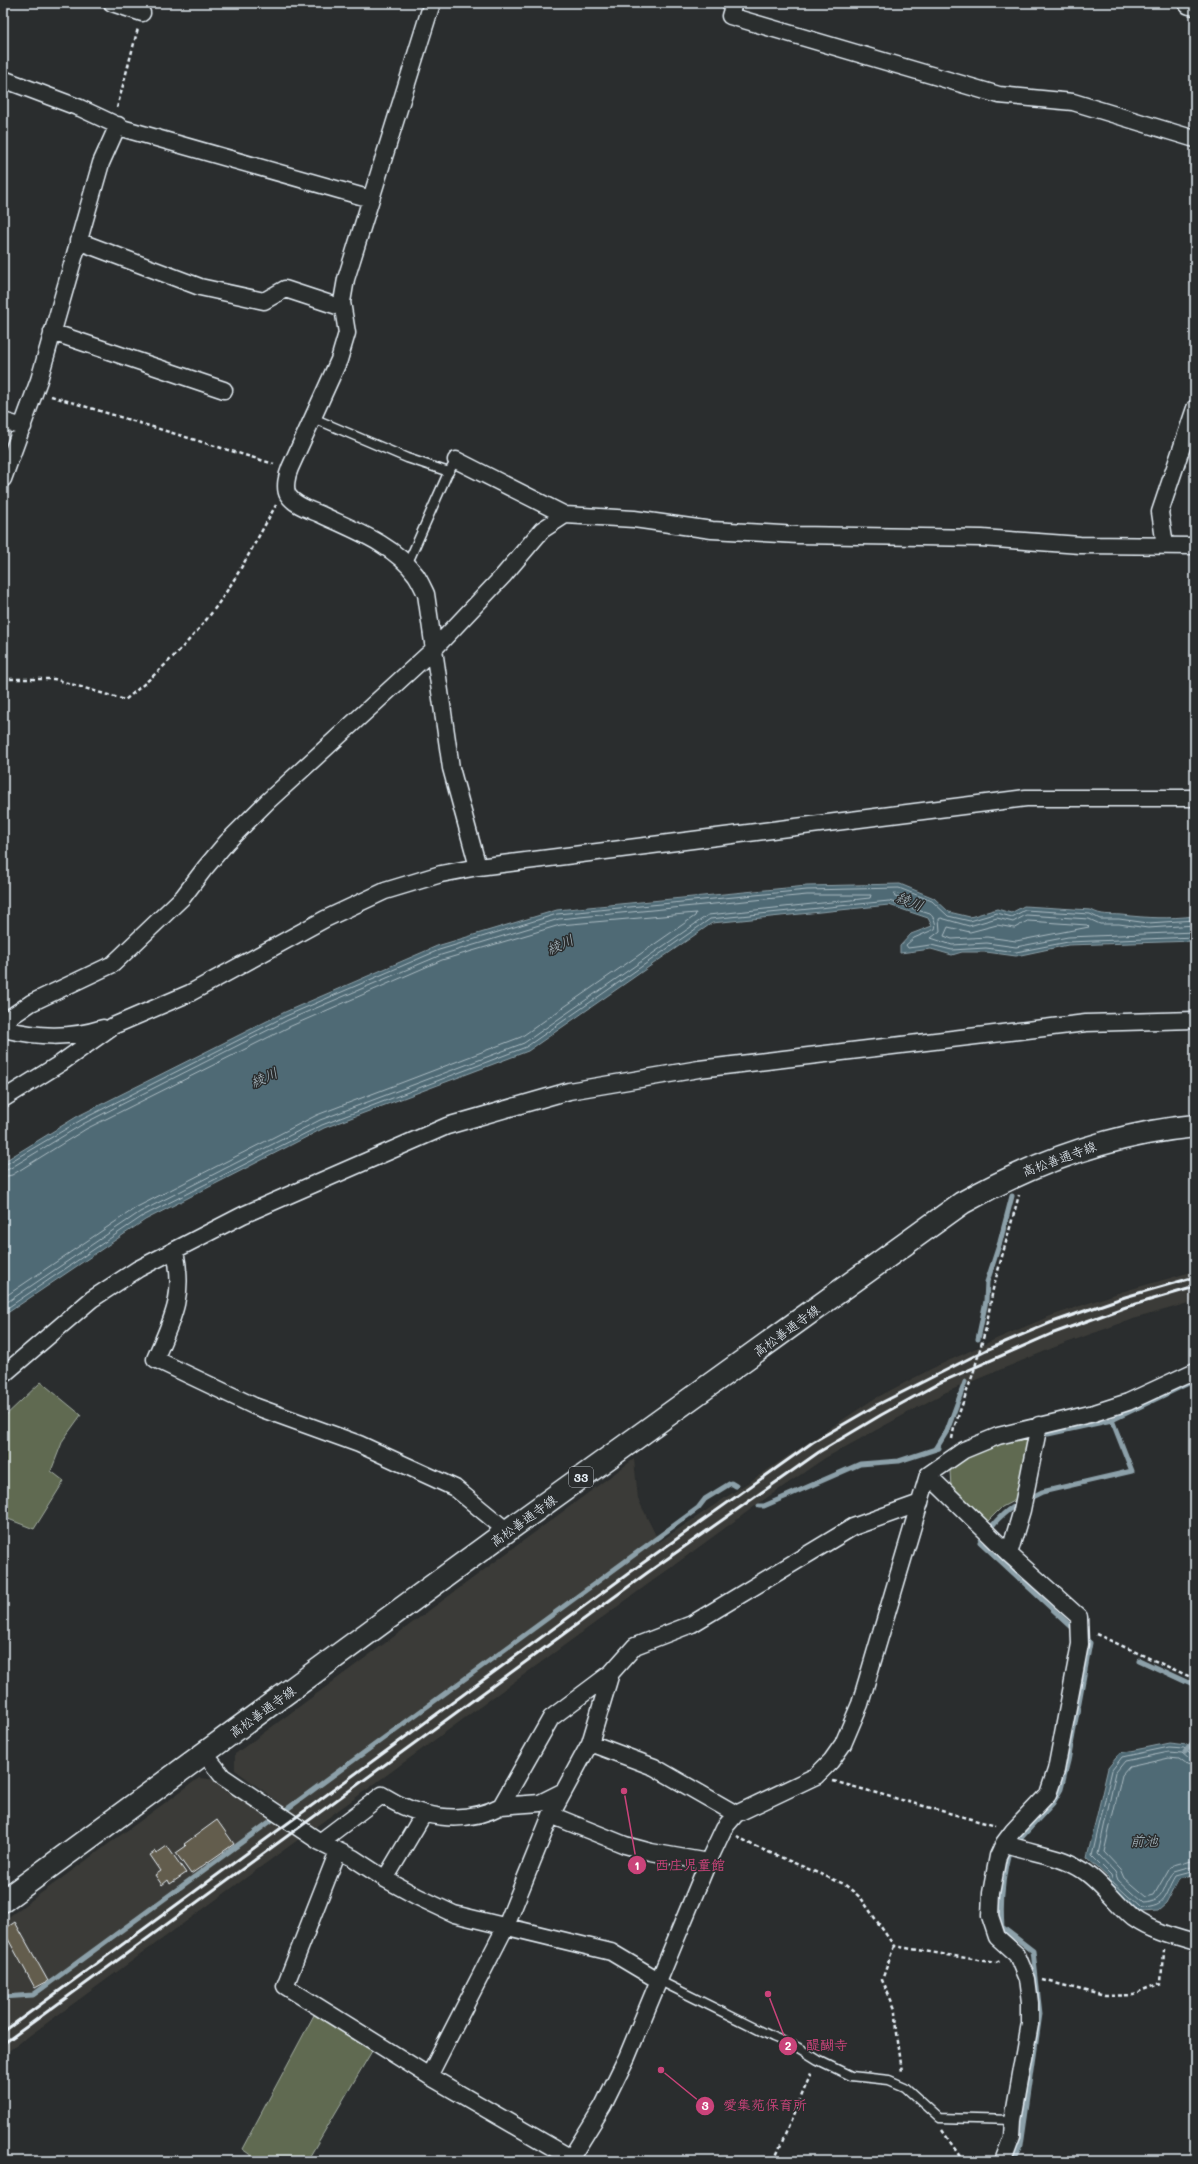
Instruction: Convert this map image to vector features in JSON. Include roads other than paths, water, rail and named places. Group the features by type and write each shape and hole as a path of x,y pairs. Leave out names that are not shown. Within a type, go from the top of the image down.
{"main road":[{"path":"1190,3 1195,4"},
{"name":"高松善通寺線","path":"3,1901 507,1531 962,1204 1020,1173 1101,1142 1132,1134 1195,1126"}],"street":[{"path":"112,3 142,14"},
{"path":"432,3 346,279 342,302 347,333 340,360 290,468 286,485 288,494 296,504 356,530 388,548 416,575 426,594 451,768 478,867"},
{"path":"734,3 730,16 999,95 1073,102 1195,139"},
{"path":"3,79 125,129 371,199"},
{"path":"3,479 35,391 101,163 115,124"},
{"path":"78,241 200,287 264,301 285,289 343,308"},
{"path":"52,332 224,390"},
{"path":"1165,545 1160,512 1195,408"},
{"path":"3,421 23,427"},
{"path":"452,466 565,515 634,519 712,530 798,535 982,538 1080,545 1195,546"},
{"path":"3,1024 31,1003 113,964 183,897 227,842 268,801 434,649 503,576 542,530 565,515"},
{"path":"3,1029 50,1037 73,1036 113,1026 190,993 311,927 385,891 441,874 478,867 1026,798 1195,798"},
{"path":"3,1375 92,1299 138,1270 243,1215 447,1126 569,1091 700,1069 1086,1023 1195,1020"},
{"path":"3,1099 61,1063 113,1026"},
{"path":"175,1250 180,1272 176,1309 155,1359 254,1406 359,1444 455,1488 507,1531"},
{"path":"338,1851 285,1986 429,2076 576,2158 627,2057 658,1980 724,1828 736,1814 816,1776 831,1761 843,1744 860,1704 928,1475 964,1450 998,1436 1094,1413 1128,1402 1195,1371"},
{"path":"1009,1554 1024,1502 1039,1425"},
{"path":"928,1475 1009,1554 1080,1630 1056,1770 1048,1794 1011,1842 998,1856 991,1893 990,1916 997,1937 1018,1955 1026,1979 1030,2003 1030,2024 1013,2120 1012,2137 1003,2161"},
{"path":"501,1806 551,1718 611,1673 635,1646 692,1624 852,1527 920,1503"},
{"path":"429,2076 506,1926 551,1816 590,1743 611,1673"},
{"path":"590,1743 654,1767 736,1814"},
{"path":"205,1754 224,1777 320,1842 385,1879 454,1914 611,1952 658,1980"},
{"path":"320,1842 382,1795 423,1815 462,1818 489,1812 501,1806 540,1803 564,1791"},
{"path":"385,1879 423,1815"},
{"path":"551,1816 626,1845 651,1852 708,1862"},
{"path":"1011,1842 1058,1857 1081,1868 1134,1918 1164,1934 1195,1943"}],"lane":[{"path":"313,418 407,458 452,466 407,565"},
{"path":"658,1980 773,2037 797,2047 818,2060 851,2076 889,2080 905,2088 939,2118 1013,2120"}],"water":[{"name":"綾川","path":"900,884 934,898 949,912 970,917 997,909 1011,913 1024,906 1091,910 1102,914 1149,917 1176,918 1195,916 1195,941 1068,945 1016,956 986,952 962,952 952,955 931,949 900,953 900,946 911,934 932,926 928,918 889,905 712,923 528,1051 324,1128 145,1220 3,1316 3,1162 78,1116 285,1012 437,946 557,910 807,886"},
{"name":"前池","path":"1169,1743 1187,1745 1194,1753 1195,1875 1179,1879 1166,1904 1158,1911 1139,1912 1106,1882 1109,1878 1087,1858 1108,1768 1120,1753"}],"waterway":[{"path":"978,1339 986,1301 987,1282 1000,1242 1012,1196"},
{"path":"1048,1434 1112,1420 1195,1380"},
{"path":"936,1449 947,1431 965,1382"},
{"path":"1028,1499 1042,1492 1132,1471 1112,1420"},
{"path":"759,1506 764,1506 860,1464 899,1461 939,1448"},
{"path":"3,1997 33,1995 698,1508 705,1499 731,1483 736,1486"},
{"path":"1021,1502 1008,1510 998,1519 980,1542 1077,1632"},
{"path":"1013,2161 1021,2146 1040,2014 1033,1951 1002,1927 1001,1908 1005,1869 1009,1851 1053,1803 1061,1789 1068,1761 1090,1643 1083,1637"},
{"path":"1139,1660 1195,1686"},
{"path":"1185,1752 1195,1740"}],"railway":[{"path":"3,2032 640,1565 813,1442 877,1405 986,1350 1050,1323 1125,1297 1195,1277"},
{"path":"3,2044 647,1573 819,1452 939,1383 1051,1334 1126,1307 1195,1287"}],"place":[{"name":"西庄児童館","path":"624,1791"},
{"name":"醍醐寺","path":"768,1994"},
{"name":"愛集苑保育所","path":"661,2070"}]}
